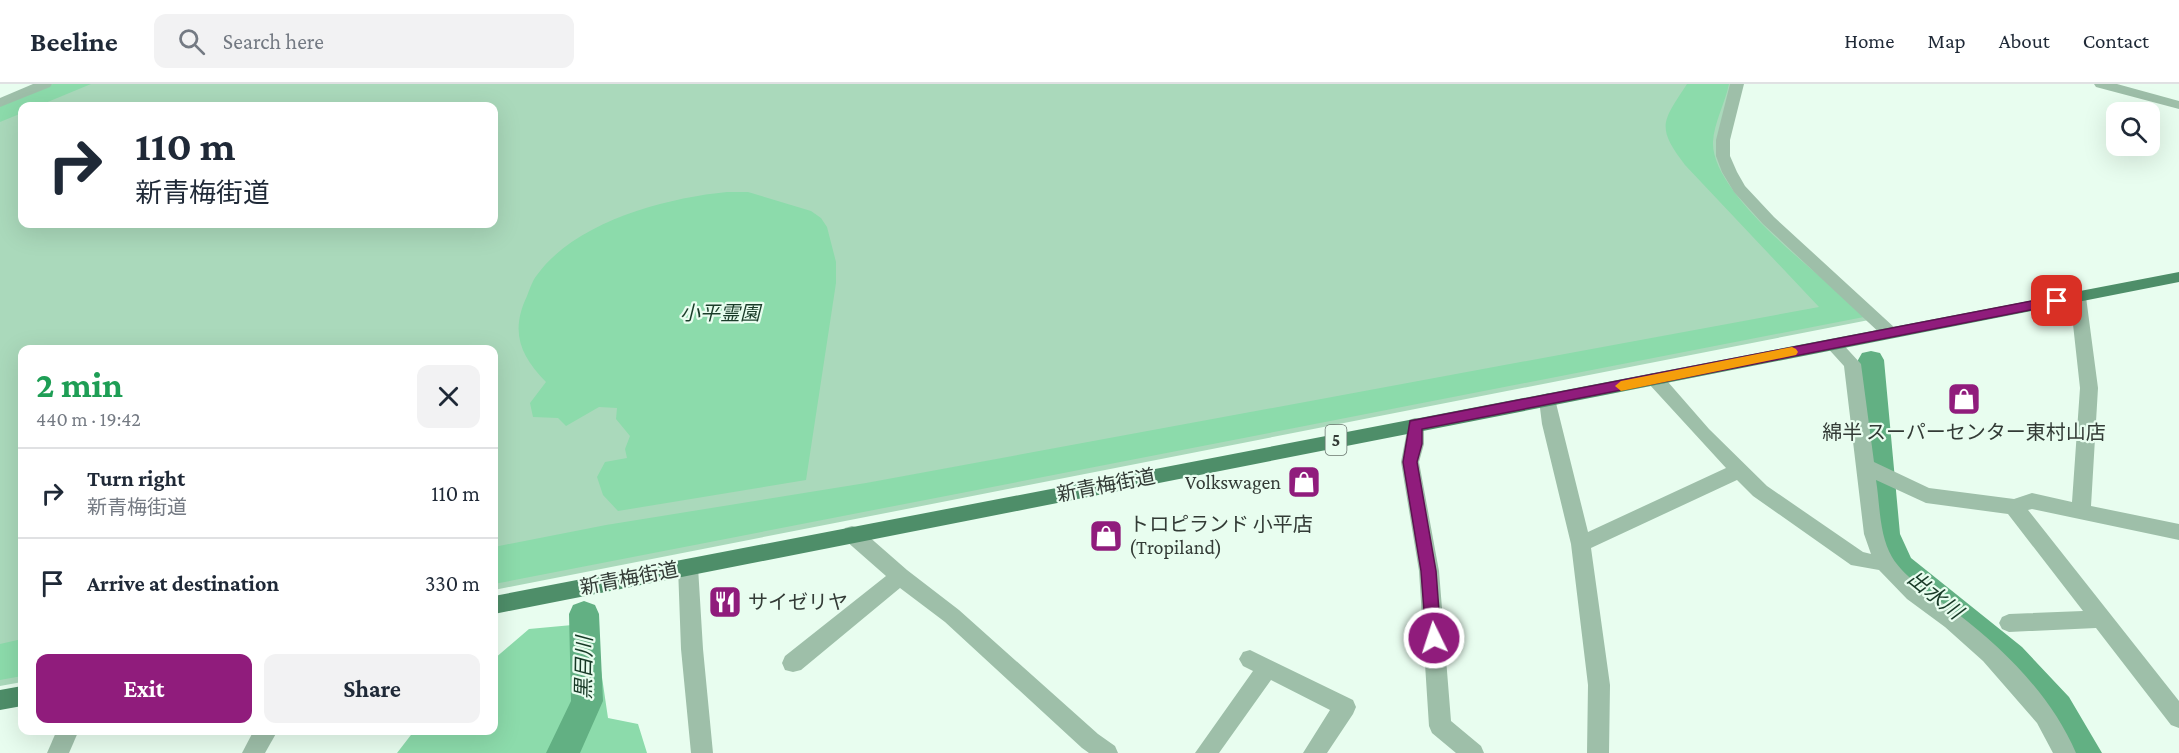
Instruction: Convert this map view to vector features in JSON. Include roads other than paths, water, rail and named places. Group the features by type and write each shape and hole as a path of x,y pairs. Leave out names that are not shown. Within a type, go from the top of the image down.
{"main road":[{"name":"新青梅街道","path":"498,604 2179,277"},
{"path":"0,700 18,697"}],"street":[{"path":"0,103 45,84"},
{"path":"1737,84 1722,142 1724,156 1733,177 1755,206 1782,235 1889,332"},
{"path":"2108,85 2179,105"},
{"path":"2078,297 2089,388 2080,511"},
{"path":"1833,344 1852,364 1874,534 1884,562 1914,593 1952,621 1990,654 2045,716 2065,753"},
{"path":"1655,379 1738,471 1760,491 1858,558 1872,562 1884,562"},
{"path":"1548,400 1551,424 1581,544 1599,685 1598,753"},
{"path":"1415,425 1415,444 1410,462 1429,571 1440,726 1473,753"},
{"path":"1867,467 1926,495 2014,507 2032,501 2179,532"},
{"path":"1581,544 1738,471"},
{"path":"2014,507 2179,718"},
{"path":"852,534 900,576 952,616 1090,741 1107,753"},
{"path":"688,567 692,649 702,753"},
{"path":"793,663 900,576"},
{"path":"2009,622 2101,619"},
{"path":"1206,753 1259,663 1345,707 1314,753"},
{"path":"58,753 66,735"},
{"path":"253,753 264,735"}],"waterway":[{"name":"出水川","path":"1871,360 1885,534 1900,567 2011,657 2057,708 2085,753"},
{"name":"黒目川","path":"563,753 587,701 584,614"}],"place":[{"name":"綿半 スーパーセンター東村山店","path":"1964,399"},
{"name":"Volkswagen","path":"1304,482"},
{"name":"トロピランド 小平店 (Tropiland)","path":"1106,536"},
{"name":"サイゼリヤ","path":"725,602"}],"park label":[{"name":"小平霊園","path":"720,313"}]}
